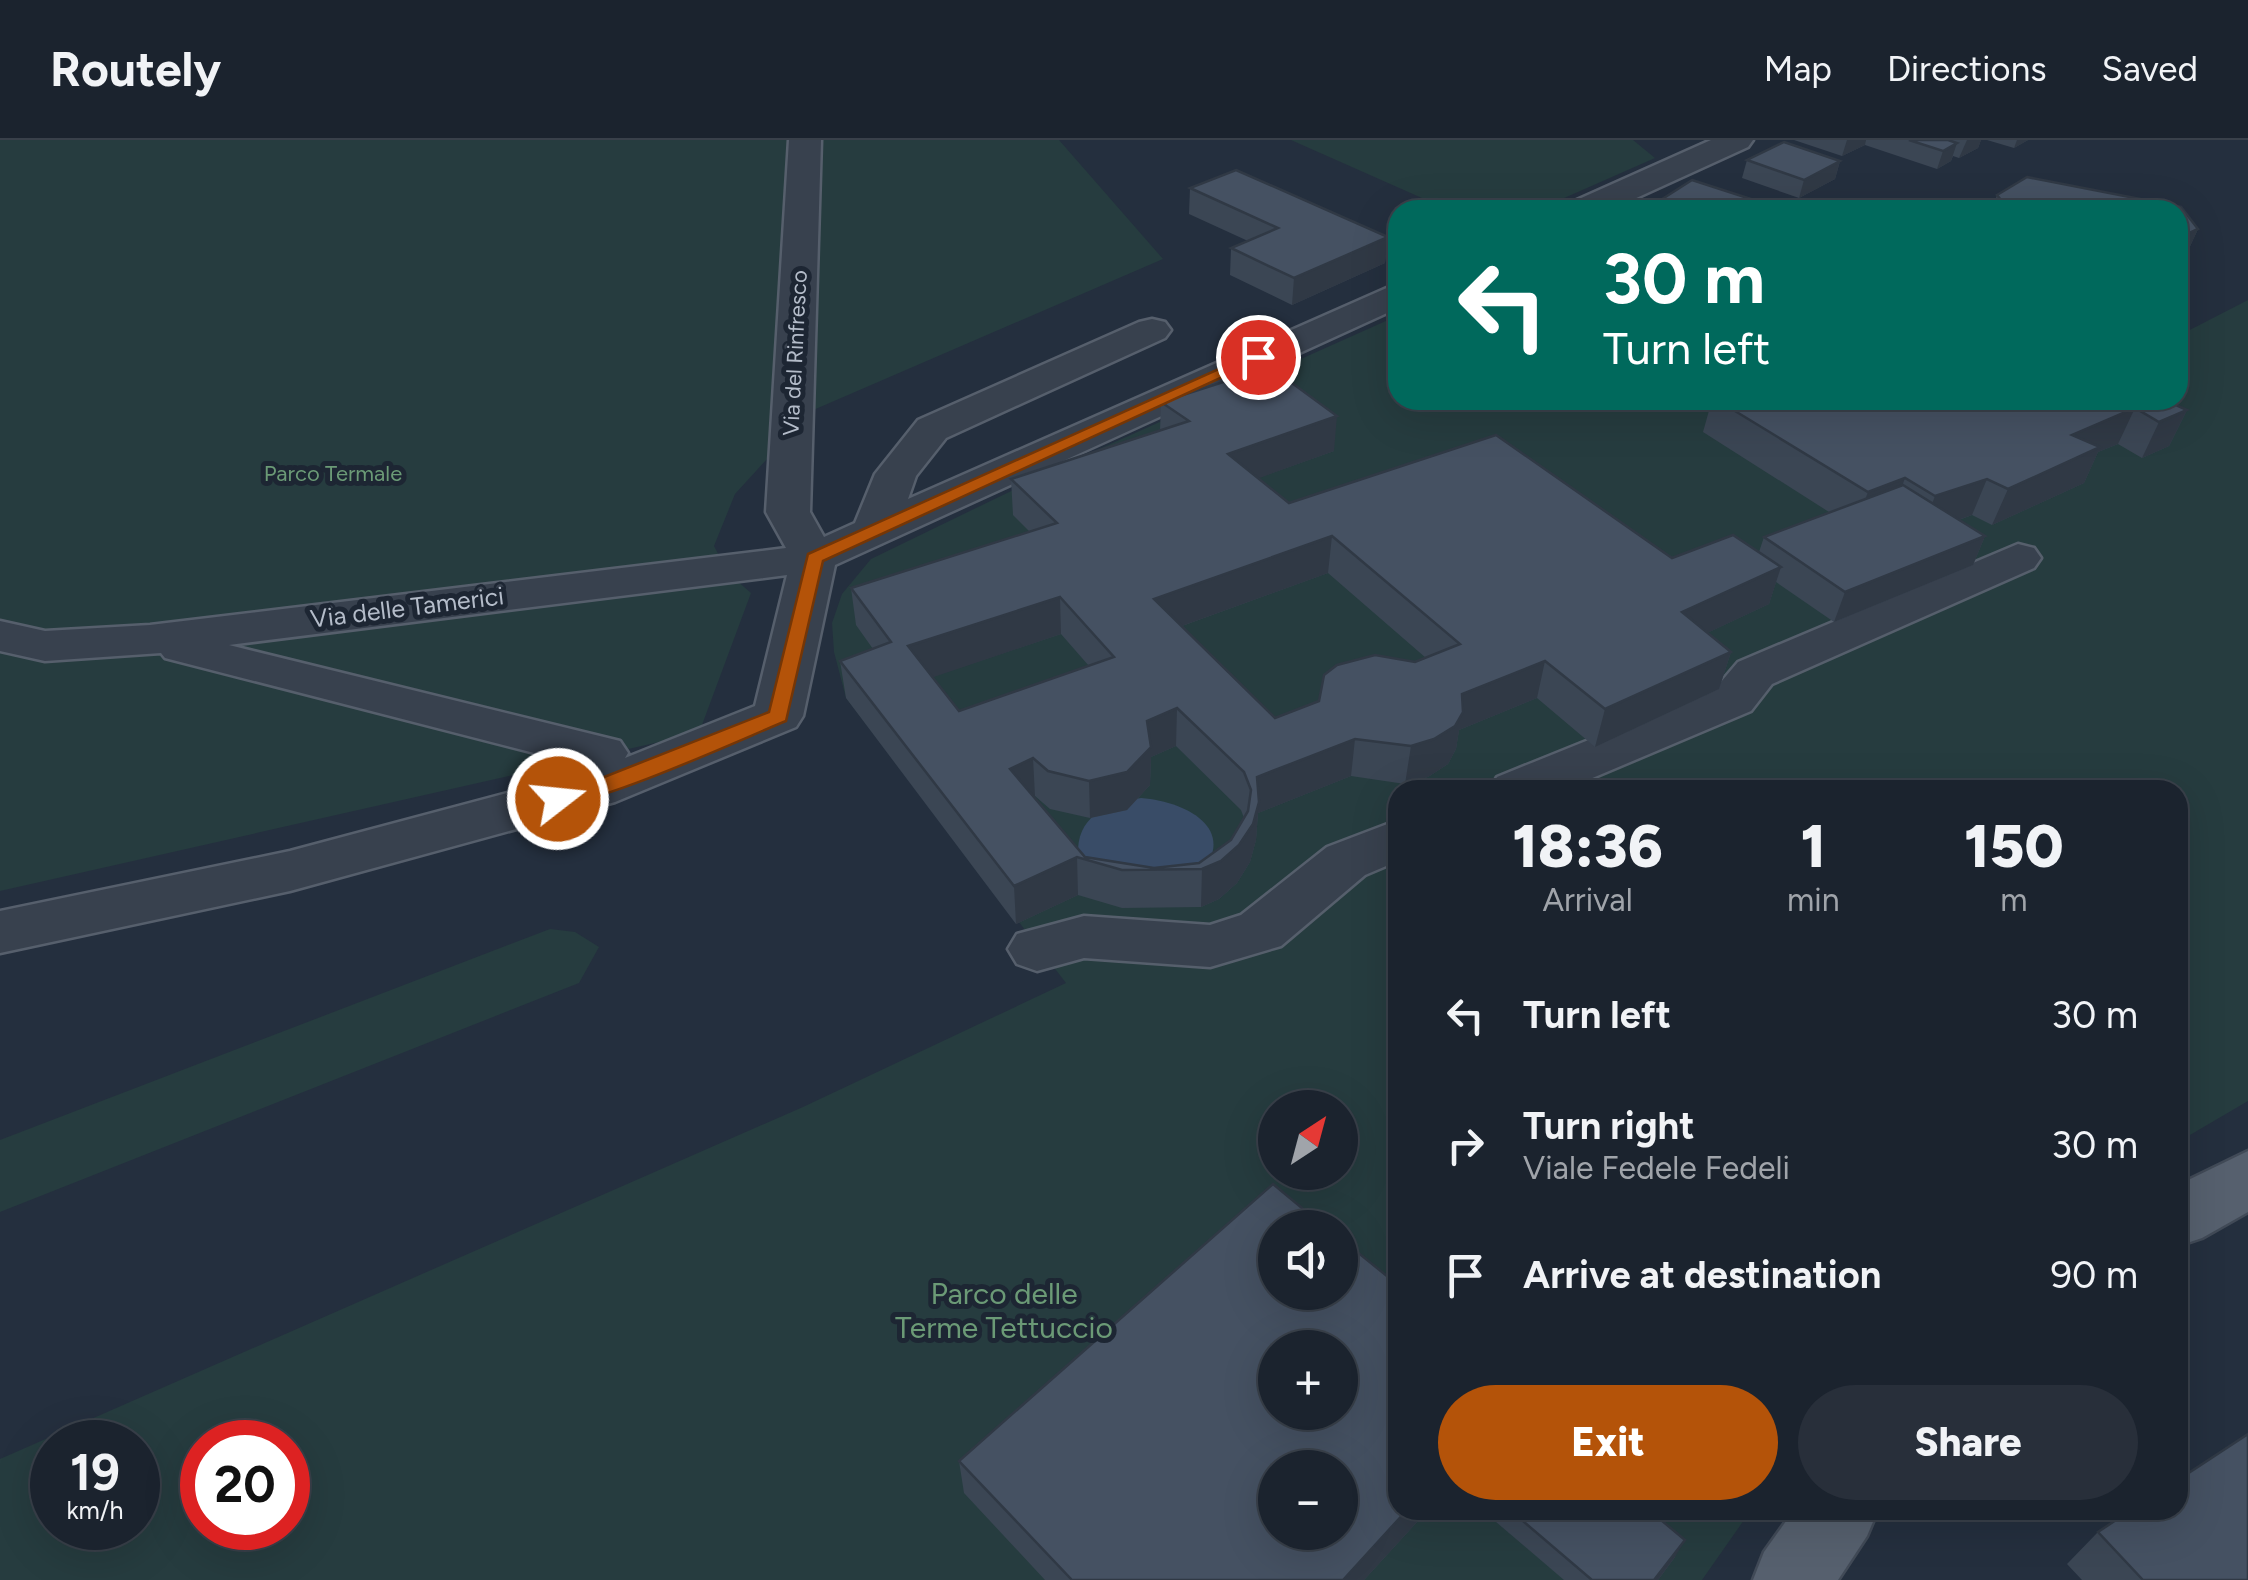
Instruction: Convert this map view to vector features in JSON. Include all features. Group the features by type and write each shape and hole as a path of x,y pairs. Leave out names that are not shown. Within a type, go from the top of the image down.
{"main road":[{"path":"2188,1212 2248,1178"},
{"path":"1792,1580 1833,1520"}],"street":[{"name":"Via del Rinfresco","path":"804,140 788,512 814,558"},
{"path":"1604,200 1737,140"},
{"name":"Via delle Tamerici","path":"0,636 46,646 150,640 814,558 1388,299"},
{"path":"874,531 896,474 932,428 1152,330"},
{"path":"0,932 290,871 596,789 778,716 814,558"},
{"path":"1540,780 1733,700 1755,673 2018,558"},
{"path":"150,640 602,753"},
{"path":"1037,949 1084,938 1210,946 1261,930 1346,860 1388,843"}],"green space":[{"name":"Parco Termale","path":"0,140 1059,140 1163,259 811,411 735,494 714,546 728,573 751,593 699,733 0,891"},
{"path":"1291,140 1633,140 1655,158 1560,200 1426,200"},
{"name":"Parco delle Terme Tettuccio","path":"2248,300 2248,1101 2188,1136 2188,780 1388,780 1388,1520 1744,1520 1702,1580 0,1580 0,1459 30,1446 30,1550 160,1550 160,1420 89,1420 803,1107 1066,983 846,698 834,652 832,623 842,594 871,559 1077,459 1388,320 1388,410 2188,410 2188,331"},
{"path":"550,929 575,932 599,947 579,983 0,1212 0,1140"}],"water":[{"path":"1141,798 1192,813 1212,835 1208,864 1194,882 1078,856 1082,831 1096,814"}],"building":[{"path":"1909,140 1948,140 1957,143 1943,151"},
{"path":"1784,142 1840,161 1804,180 1747,160"},
{"path":"1236,170 1388,237 1294,278 1231,248 1278,228 1190,188"},
{"path":"2027,177 2145,200 2001,200 1997,195"},
{"path":"1692,180 1754,200 1661,200"},
{"path":"2188,216 2198,229 2188,234"},
{"path":"1270,367 1337,416 1228,454 1289,503 1496,435 1672,558 1733,535 1781,567 1682,612 1731,652 1605,709 1545,661 1462,694 1463,712 1455,726 1434,739 1411,746 1355,739 1257,777 1259,802 1253,824 1239,845 1221,861 1202,869 1122,870 1077,857 1014,886 840,661 891,642 851,588 1057,523 1011,479 1189,421 1161,402","holes":["1332,536 1460,644 1415,662 1375,655 1337,665 1324,675 1319,701 1275,718 1154,599","1060,597 1114,657 959,711 908,646","1177,708 1244,772 1251,790 1248,811 1231,840 1199,863 1154,868 1085,857 1010,769 1033,758 1048,771 1089,781 1127,772 1151,747 1147,721"]},
{"path":"1733,410 2130,410 2072,435 2100,447 2008,489 1987,479 1935,496 1905,478 1868,492"},
{"path":"2138,410 2187,410 2159,422"},
{"path":"1903,485 1985,536 1845,592 1764,537"},
{"path":"1266,1190 1280,1190 1304,1210 1258,1210 1258,1310 1358,1310 1358,1253 1388,1277 1388,1520 1398,1520 1343,1580 1072,1580 959,1461"},
{"path":"2248,1434 2248,1580 2143,1580 2098,1532 2116,1520 2188,1520 2188,1473"},
{"path":"1522,1520 1661,1520 1685,1540 1654,1580 1592,1580"}],"route":[{"path":"558,799 596,789 778,716 814,558 1258,357"}]}
